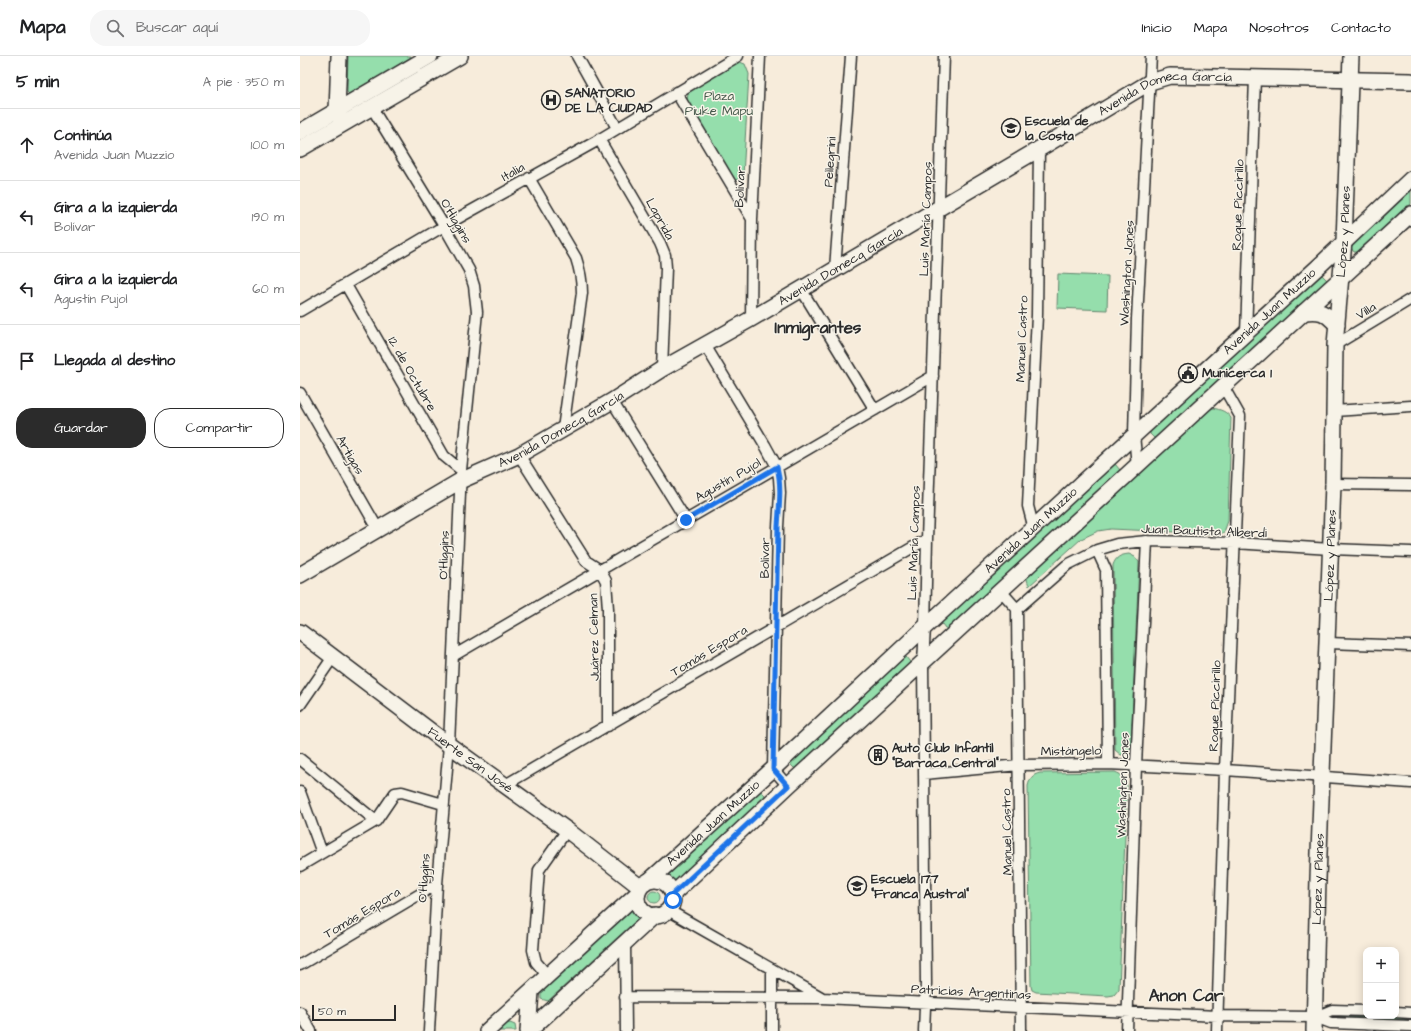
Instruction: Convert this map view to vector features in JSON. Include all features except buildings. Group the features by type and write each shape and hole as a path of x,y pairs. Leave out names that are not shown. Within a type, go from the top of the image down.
{"main road":[{"path":"339,56 340,117"},
{"path":"300,149 340,117 430,56"},
{"path":"300,132 340,117 372,108 460,56"},
{"name":"López y Planes","path":"1314,1024 1331,549 1335,345 1344,241 1351,56"},
{"name":"Avenida Domecq García","path":"300,575 378,529 461,476 519,455 612,401 662,369 835,270 1150,82 1170,76 1411,81"},
{"name":"Avenida Juan Muzzio","path":"487,1031 1318,267 1411,179"},
{"name":"Avenida Juan Muzzio","path":"673,894 788,786 1411,214"},
{"path":"1304,312 1316,310 1327,314 1337,325"},
{"name":"Fuerte San José","path":"300,632 449,745 643,887"},
{"path":"529,1031 625,942 662,913 671,905 673,894 662,881 643,887 637,898 642,909 646,913 662,913"},
{"path":"529,1031 531,992"}],"street":[{"path":"430,56 438,69"},
{"path":"577,56 617,128"},
{"name":"Italia","path":"300,311 444,226 599,139 738,56"},
{"name":"Bolívar","path":"751,318 752,219 760,56"},
{"name":"Pellegrini","path":"835,270 851,56"},
{"name":"Luis María Campos","path":"924,1031 923,663 944,56"},
{"name":"Washington Jones","path":"1137,466 1134,435 1137,319 1151,56"},
{"name":"Roque Piccirillo","path":"1246,333 1256,78"},
{"path":"676,92 752,219"},
{"name":"O'Higgins","path":"372,108 469,270 474,286 477,312 461,476 449,745 437,884 429,1031"},
{"name":"Laprida","path":"599,139 660,242 665,255 666,268 662,369"},
{"name":"Manuel Castro","path":"1034,528 1028,506 1037,315 1039,149"},
{"path":"529,178 576,258 580,268 582,282 582,293 563,429"},
{"name":"12 de Octubre","path":"346,285 444,456 461,476"},
{"path":"801,289 875,410"},
{"name":"Villa","path":"1335,345 1411,299"},
{"name":"Bolívar","path":"705,345 765,445 777,467 780,478 773,769"},
{"name":"Agustín Pujol","path":"453,656 933,376"},
{"name":"Roque Piccirillo","path":"1217,1031 1225,770 1240,416 1223,386"},
{"name":"Artigas","path":"300,393 378,529"},
{"path":"612,401 686,520"},
{"path":"1334,411 1411,406"},
{"path":"519,455 586,560 600,570"},
{"path":"1333,484 1411,485"},
{"name":"Tomás Espora","path":"504,785 608,726 927,539"},
{"name":"Washington Jones","path":"1127,1031 1136,765 1147,541"},
{"name":"Juan Bautista Alberdi","path":"1017,609 1067,565 1097,550 1117,544 1147,541 1411,552"},
{"name":"Washington Jones","path":"1097,550 1106,570 1108,764"},
{"name":"Juárez Celman","path":"600,570 606,581 608,609 608,726"},
{"path":"1000,591 1017,609"},
{"name":"Manuel Castro","path":"1017,609 1022,1008 1021,1031"},
{"path":"1328,643 1411,646"},
{"path":"300,705 333,657"},
{"path":"300,759 376,821"},
{"name":"Mistángelo","path":"924,774 1019,766 1108,764 1225,770 1411,783"},
{"path":"773,769 788,786"},
{"path":"300,792 322,853"},
{"path":"300,866 376,821 395,793 402,792 444,804"},
{"path":"548,976 536,962 533,950 539,870 567,830"},
{"name":"Tomás Espora","path":"300,965 437,884"},
{"path":"662,913 772,969 822,998"},
{"path":"625,942 626,1031"},
{"path":"772,969 772,1031"},
{"name":"Patricias Argentinas","path":"625,997 822,998 1218,1016 1314,1024 1331,1023 1411,1026"},
{"name":"Patricias Argentinas","path":"1314,1024 1332,1010 1363,1011"},
{"path":"300,1012 311,1031"},
{"path":"1399,1012 1411,1013"}],"green space":[{"path":"348,56 411,57 349,94 347,92"},
{"name":"Plaza Piuke Mapu","path":"737,61 745,64 749,74 743,176 737,180 731,178 687,101 688,93 692,88"},
{"path":"1411,188 1411,204 1359,252 1354,252 1351,248 1351,243"},
{"path":"1058,274 1108,276 1107,310 1057,308"},
{"path":"1318,275 1322,275 1327,280 1325,286 1158,438 1154,438 1150,434 1150,429"},
{"path":"1213,408 1225,412 1231,418 1228,521 1224,532 1220,534 1111,529 1098,531 1081,539 1029,586 1026,576 1206,411"},
{"path":"1115,464 1120,470 1118,475 950,629 945,628 942,624 942,620 1111,465"},
{"path":"1129,554 1135,557 1139,562 1131,745 1127,753 1121,755 1115,750 1113,565 1119,557"},
{"path":"901,657 906,657 910,662 908,668 798,769 794,768 790,764 790,760"},
{"path":"1115,772 1123,777 1127,786 1119,989 1114,995 1108,996 1036,992 1032,990 1031,986 1028,786 1032,777 1040,773"},
{"path":"758,790 765,795 763,801 674,885 671,880 666,877"},
{"path":"652,891 656,891 660,897 656,903 652,903 648,899 648,895"},
{"path":"634,907 637,912 642,915 548,1001 541,999 541,992"},
{"path":"1334,1016 1363,1016 1363,1019 1399,1019 1399,1017 1407,1017 1407,1020 1334,1019"},
{"path":"510,1023 515,1025 516,1031 499,1031 506,1024"}],"place":[{"name":"SANATORIO DE LA CIUDAD","path":"551,100"},
{"name":"Escuela de la Costa","path":"1011,128"},
{"name":"Municerca 1","path":"1188,373"},
{"name":"Auto Club Infantil \"Barraca Central\"","path":"878,755"},
{"name":"Escuela 177 \"Franca Austral\"","path":"857,886"}],"district":[{"name":"Inmigrantes","path":"818,328"},
{"name":"Anon Car","path":"1186,996"}],"route":[{"path":"673,900 673,894 788,786 773,769 780,493 780,478 777,467 686,520"}]}
